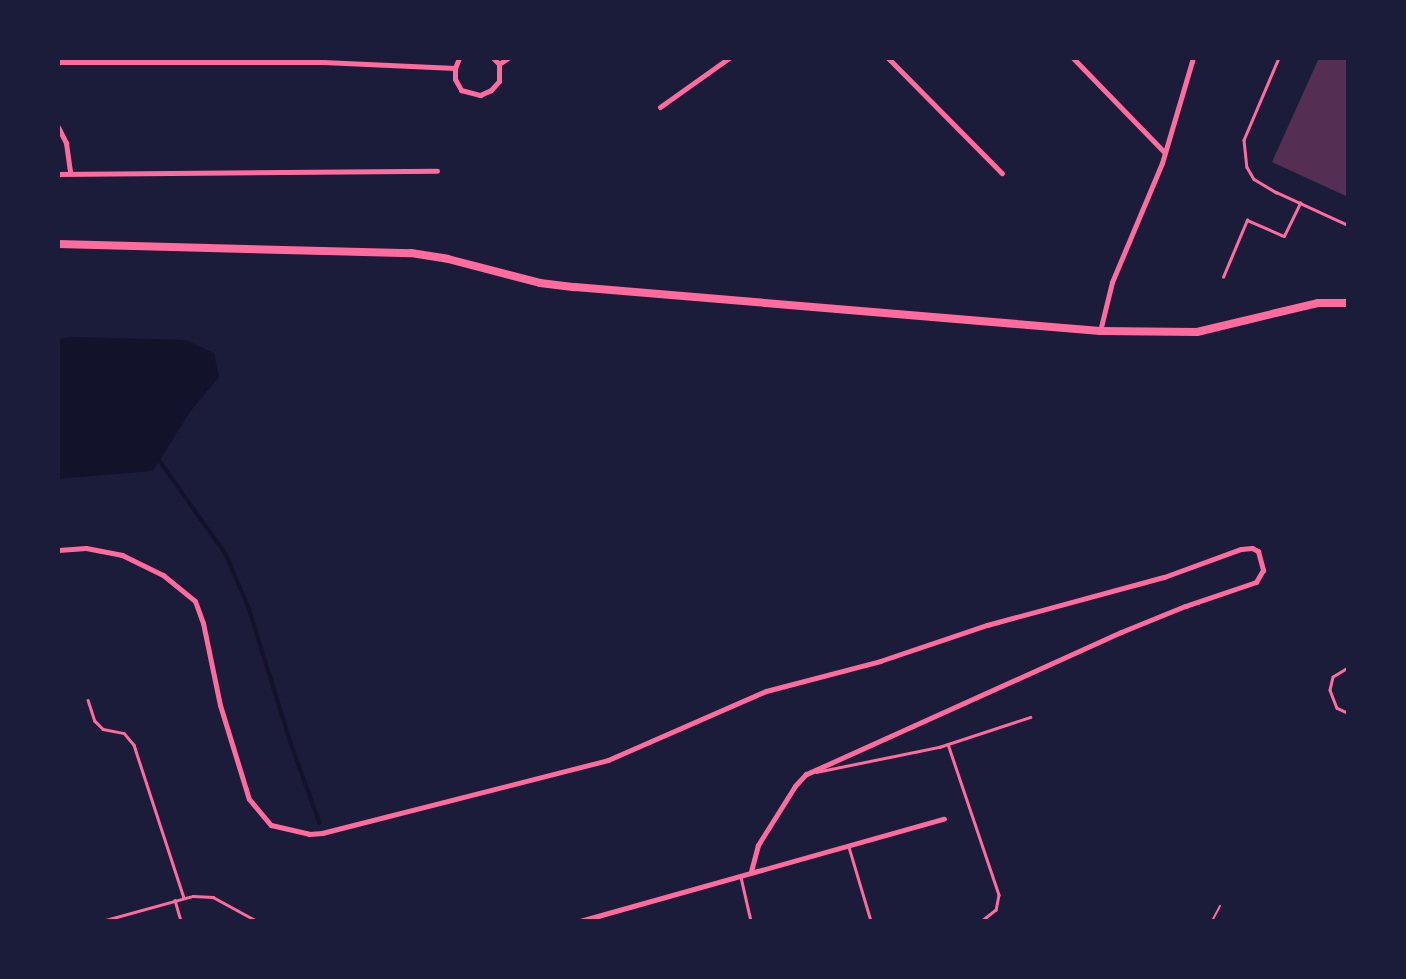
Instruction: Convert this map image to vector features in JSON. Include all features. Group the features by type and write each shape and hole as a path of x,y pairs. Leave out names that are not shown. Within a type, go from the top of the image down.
{"main road":[{"path":"58,243 411,253 448,259 540,283 575,287 1100,331 1197,332 1318,303 1348,303"}],"street":[{"path":"459,58 454,68 455,79 461,90 470,95 480,95 491,90 499,81 499,64 493,58"},
{"path":"499,64 508,58"},
{"path":"660,107 729,58"},
{"path":"888,58 1002,173"},
{"path":"1073,58 1165,153"},
{"path":"1100,331 1119,260 1165,153 1193,58"},
{"path":"58,62 323,60 454,68"},
{"path":"58,127 66,143 70,173"},
{"path":"58,174 437,171"},
{"path":"58,550 86,548 122,555 163,575 195,601 203,623 220,705 248,799 271,825 309,834 322,833 608,760 766,691 880,661 987,625 1164,577 1241,549 1252,548 1258,551 1263,570 1256,582 1185,606 1121,632 806,774 795,786 758,845 751,872"},
{"path":"580,921 944,819"}],"lane":[{"path":"1279,58 1248,128 1243,156 1254,178 1348,225"},
{"path":"1223,276 1247,220 1284,236 1300,203"},
{"path":"1347,667 1334,677 1330,690 1338,708 1348,713"},
{"path":"88,700 95,720 103,729 124,733 141,761 184,898"},
{"path":"806,774 948,744 1030,717"},
{"path":"948,744 999,895 996,910 982,921"},
{"path":"848,846 871,921"},
{"path":"740,875 751,921"},
{"path":"102,921 184,898 213,897 257,921"},
{"path":"175,900 181,921"}],"path":[{"path":"1212,921 1220,906"}],"shaded area":[{"path":"73,337 185,340 214,353 219,377 190,412 153,471 58,479 58,339"}],"building":[{"path":"1319,58 1348,58 1348,197 1272,162"}],"waterway":[{"path":"157,457 226,554 249,608 291,743 320,823"}]}
